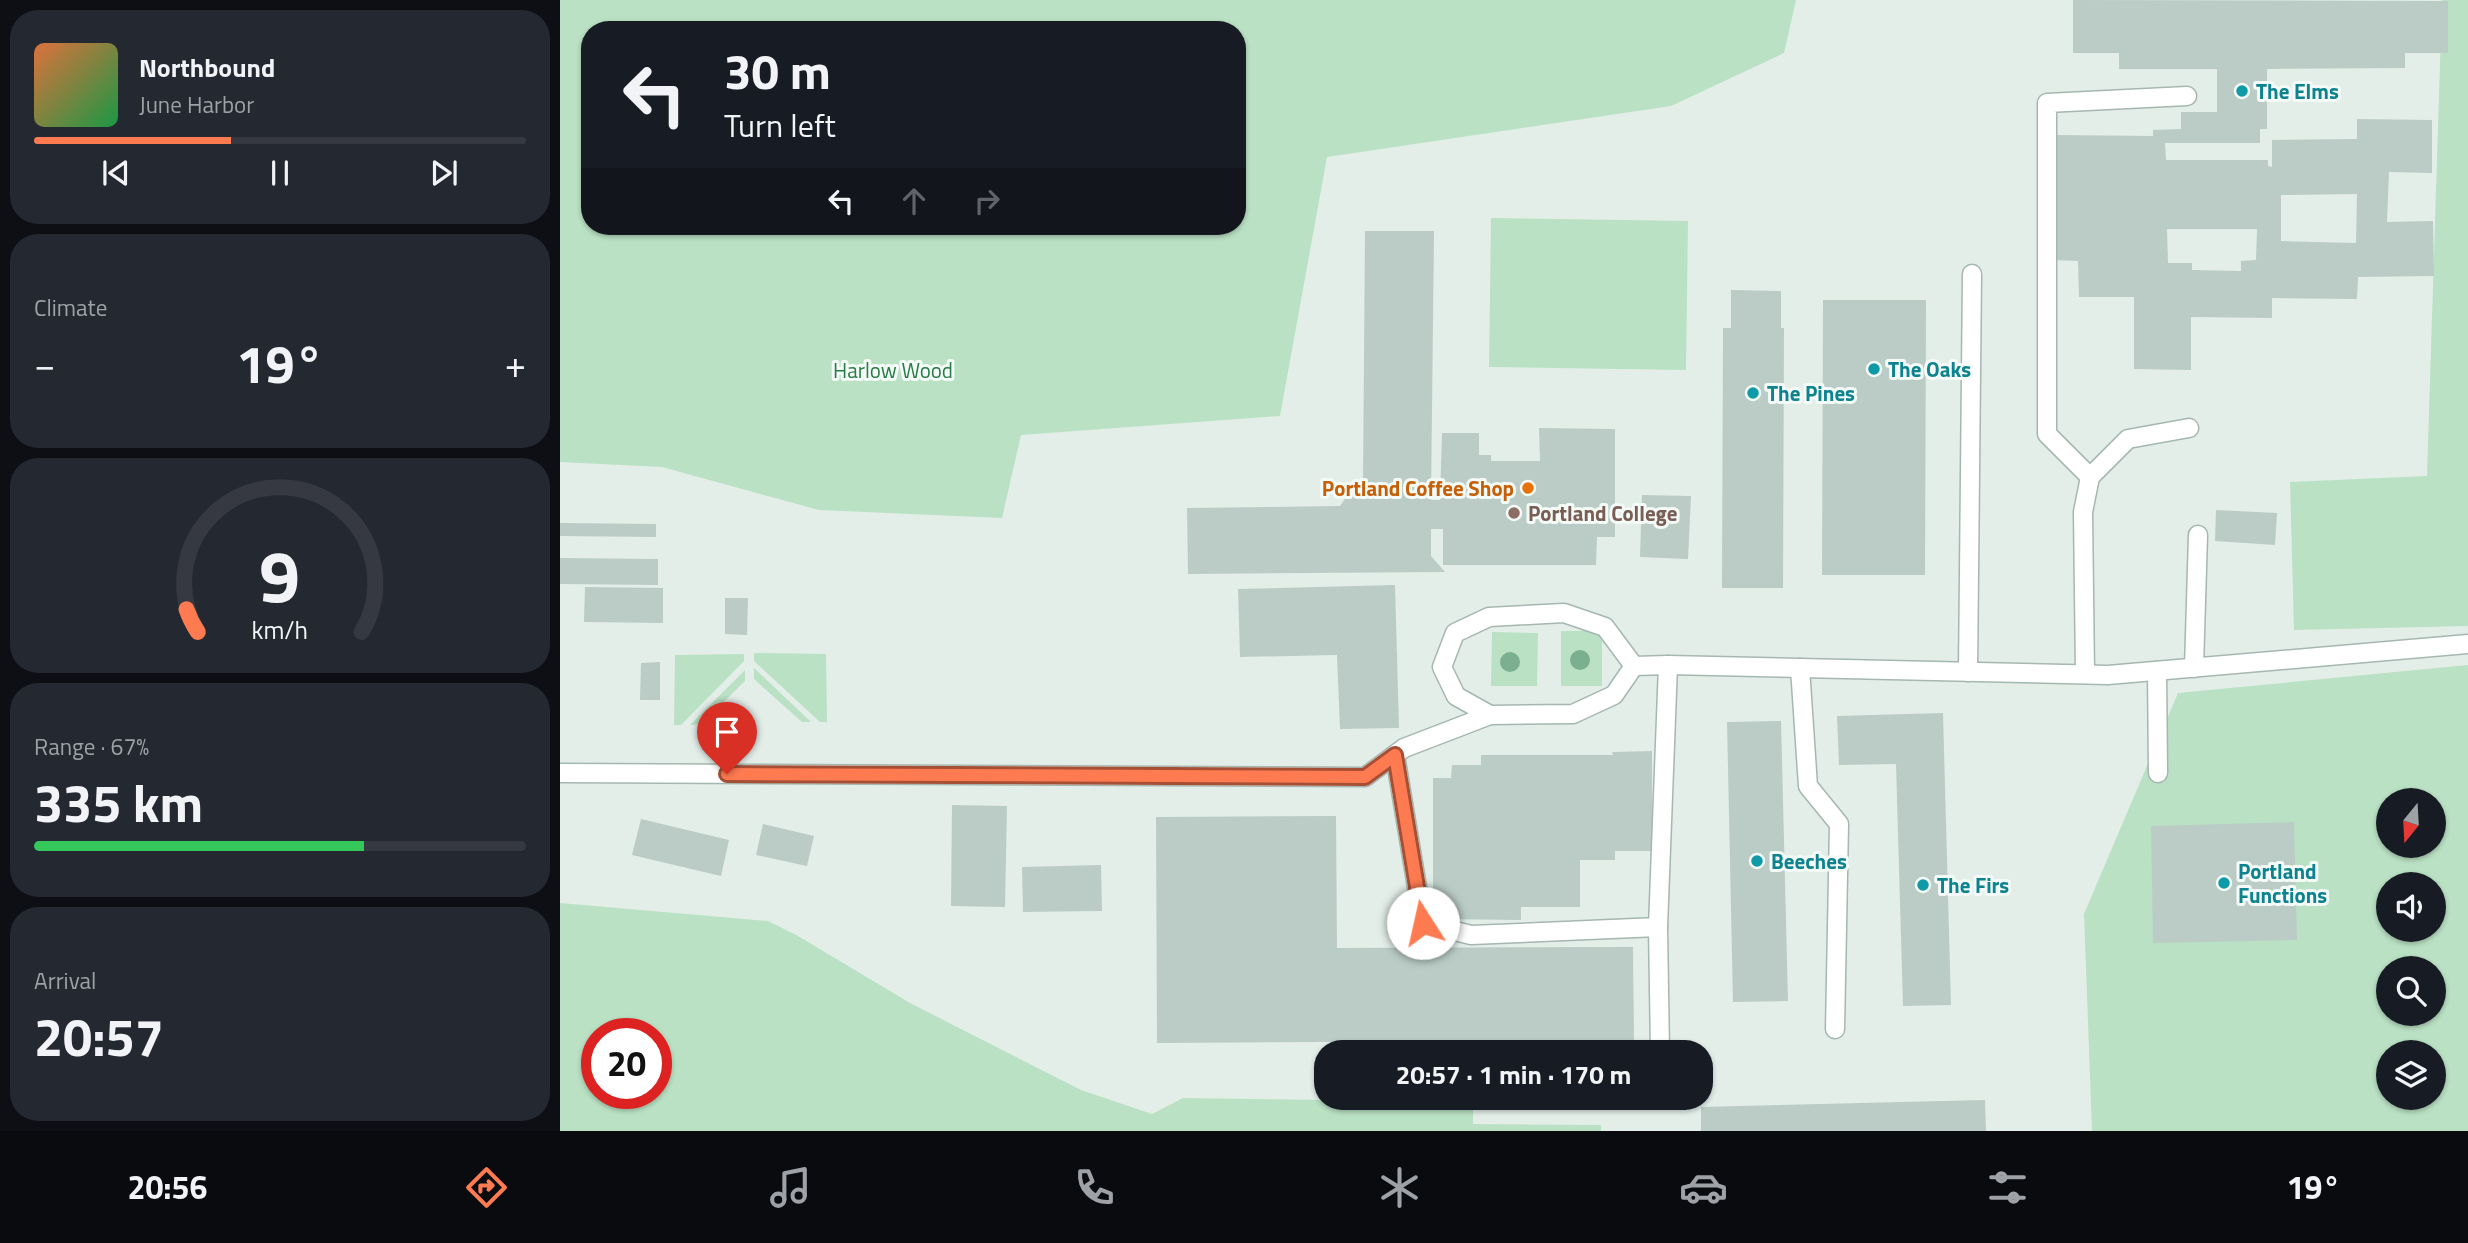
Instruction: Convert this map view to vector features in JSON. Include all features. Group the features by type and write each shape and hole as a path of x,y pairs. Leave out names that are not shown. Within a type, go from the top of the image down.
{"lane":[{"path":"2090,477 2047,435 2047,103 2187,96"},
{"path":"1968,672 1972,274"},
{"path":"2085,674 2083,512 2090,477 2128,439 2189,428"},
{"path":"2194,668 2198,535"},
{"path":"1490,715 1456,696 1442,667 1455,633 1489,617 1564,613 1605,627 1634,666"},
{"path":"1634,666 2108,675 2468,645"},
{"path":"1661,1040 1658,927 1668,665"},
{"path":"560,773 1365,777 1404,748 1490,715 1573,714 1614,695 1634,666"},
{"path":"1800,668 1808,786 1839,824 1835,1029"},
{"path":"2157,671 2158,773"},
{"path":"1395,755 1423,923 1471,936 1658,927"}],"green space":[{"name":"Harlow Wood","path":"560,0 1796,0 1784,53 1671,106 1327,157 1280,416 1021,435 1002,518 819,510 662,467 560,462"},
{"path":"2442,0 2468,0 2468,626 2294,630 2290,482 2427,476"},
{"path":"1491,218 1688,221 1686,370 1489,367"},
{"path":"1561,631 1602,631 1602,686 1561,686"},
{"path":"1492,632 1538,633 1537,686 1491,686"},
{"path":"754,653 826,654 827,722 820,722 754,661"},
{"path":"744,654 744,661 681,725 674,725 675,655"},
{"path":"2468,665 2468,1131 2092,1131 2084,914 2178,693"},
{"path":"754,668 811,722 802,722 754,679"},
{"path":"745,670 745,681 701,724 690,725"},
{"path":"560,903 768,921 910,1003 1081,1090 1152,1114 1183,1098 1314,1100 1314,1110 1473,1110 1473,1124 1601,1125 1601,1131 560,1131"}],"building":[{"path":"2073,0 2448,1 2448,53 2405,53 2405,68 2267,69 2267,129 2260,129 2260,143 2165,143 2166,160 2268,160 2268,166 2272,167 2272,140 2357,139 2357,119 2432,120 2432,173 2389,172 2387,222 2433,221 2434,276 2358,277 2357,299 2272,298 2272,318 2191,317 2191,370 2134,369 2134,297 2079,297 2078,261 2053,260 2055,135 2153,136 2153,130 2181,129 2181,112 2217,112 2217,69 2119,69 2119,53 2073,53","holes":["2357,194 2356,243 2281,241 2281,195","2167,229 2257,229 2256,260 2241,261 2241,271 2192,270 2192,263 2168,263"]},
{"path":"1365,231 1434,231 1431,500 1440,500 1442,433 1479,433 1479,455 1491,455 1491,461 1540,461 1539,428 1615,429 1615,537 1597,537 1596,565 1443,565 1443,529 1431,529 1431,556 1445,572 1188,574 1187,508 1340,506 1363,482"},
{"name":"The Pines","path":"1731,290 1781,291 1781,328 1784,328 1783,588 1722,588 1723,328 1731,328"},
{"name":"The Oaks","path":"1823,300 1926,300 1925,575 1822,575"},
{"path":"1642,495 1691,496 1688,559 1640,557"},
{"path":"2216,510 2277,513 2275,545 2215,541"},
{"path":"560,523 656,524 656,537 560,536"},
{"path":"560,558 658,559 658,585 560,584"},
{"path":"1395,585 1399,728 1340,729 1337,655 1240,657 1238,589"},
{"path":"585,587 663,588 663,623 584,622"},
{"path":"725,598 748,598 747,635 725,634"},
{"path":"660,662 660,700 640,700 641,663"},
{"name":"The Firs","path":"1943,713 1951,1005 1903,1006 1896,764 1839,765 1837,716"},
{"name":"Beeches","path":"1781,721 1788,1001 1733,1002 1727,722"},
{"path":"1652,751 1652,851 1615,851 1615,860 1580,860 1580,907 1521,907 1521,920 1433,919 1433,778 1451,778 1452,765 1481,765 1481,755 1613,755 1612,752"},
{"path":"952,805 1007,806 1005,907 951,906"},
{"path":"1336,816 1337,948 1633,947 1634,1040 1157,1043 1156,817"},
{"path":"641,819 729,840 721,876 632,855"},
{"name":"Portland Functions","path":"2294,822 2297,940 2153,943 2151,826"},
{"path":"763,824 814,836 807,866 756,855"},
{"path":"1101,865 1102,911 1023,912 1022,867"},
{"path":"1985,1100 1986,1131 1701,1131 1701,1110 1713,1110 1713,1107"}],"place":[{"name":"The Elms","path":"2242,91"},
{"name":"The Oaks","path":"1874,369"},
{"name":"The Pines","path":"1753,393"},
{"name":"Portland Coffee Shop","path":"1528,488"},
{"name":"Portland College","path":"1514,513"},
{"name":"Beeches","path":"1757,861"},
{"name":"Portland Functions","path":"2224,883"},
{"name":"The Firs","path":"1923,885"}],"route":[{"path":"727,774 1365,777 1395,755 1423,923"}]}
